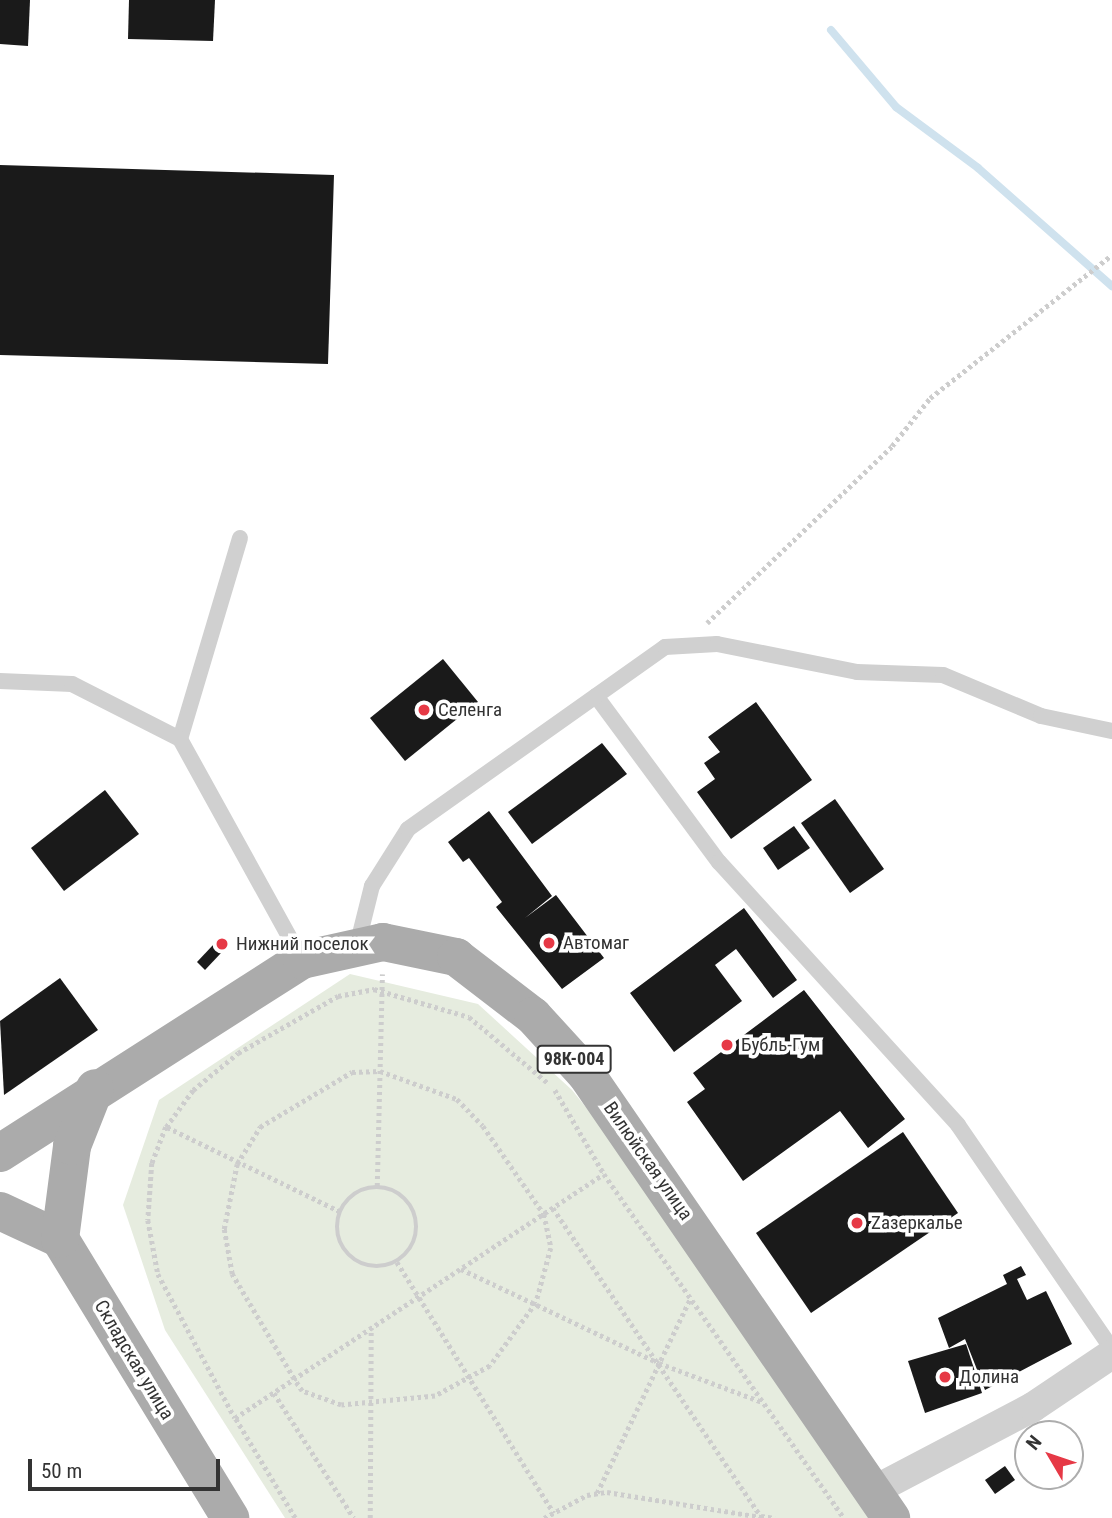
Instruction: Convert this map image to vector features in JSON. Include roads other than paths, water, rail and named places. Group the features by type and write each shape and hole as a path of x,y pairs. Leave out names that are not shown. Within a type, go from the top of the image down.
{"main road":[{"name":"Вилюйская улица","path":"95,1088 302,960 370,944 456,957 563,1047 617,1115 882,1505"},
{"name":"98К-004","path":"0,1153 95,1088"},
{"path":"0,1211 60,1239 72,1146 95,1088"},
{"name":"Складская улица","path":"60,1239 230,1518"}],"street":[{"path":"882,1505 1112,1354"}],"lane":[{"path":"180,739 240,538"},
{"path":"370,944 372,886 408,829 665,647 686,643 857,672 943,675 1041,716 1112,731"},
{"path":"0,681 72,684 180,739 302,960"},
{"path":"596,696 719,862 958,1125 1112,1349"}],"waterway":[{"path":"831,30 896,107 978,168 1112,286"}],"place":[{"name":"Селенга","path":"424,710"},
{"name":"Автомаг","path":"549,943"},
{"name":"Нижний поселок","path":"222,944"},
{"name":"Бубль-Гум","path":"727,1045"},
{"name":"Zазеркалье","path":"857,1223"},
{"name":"Долина","path":"945,1377"}]}
